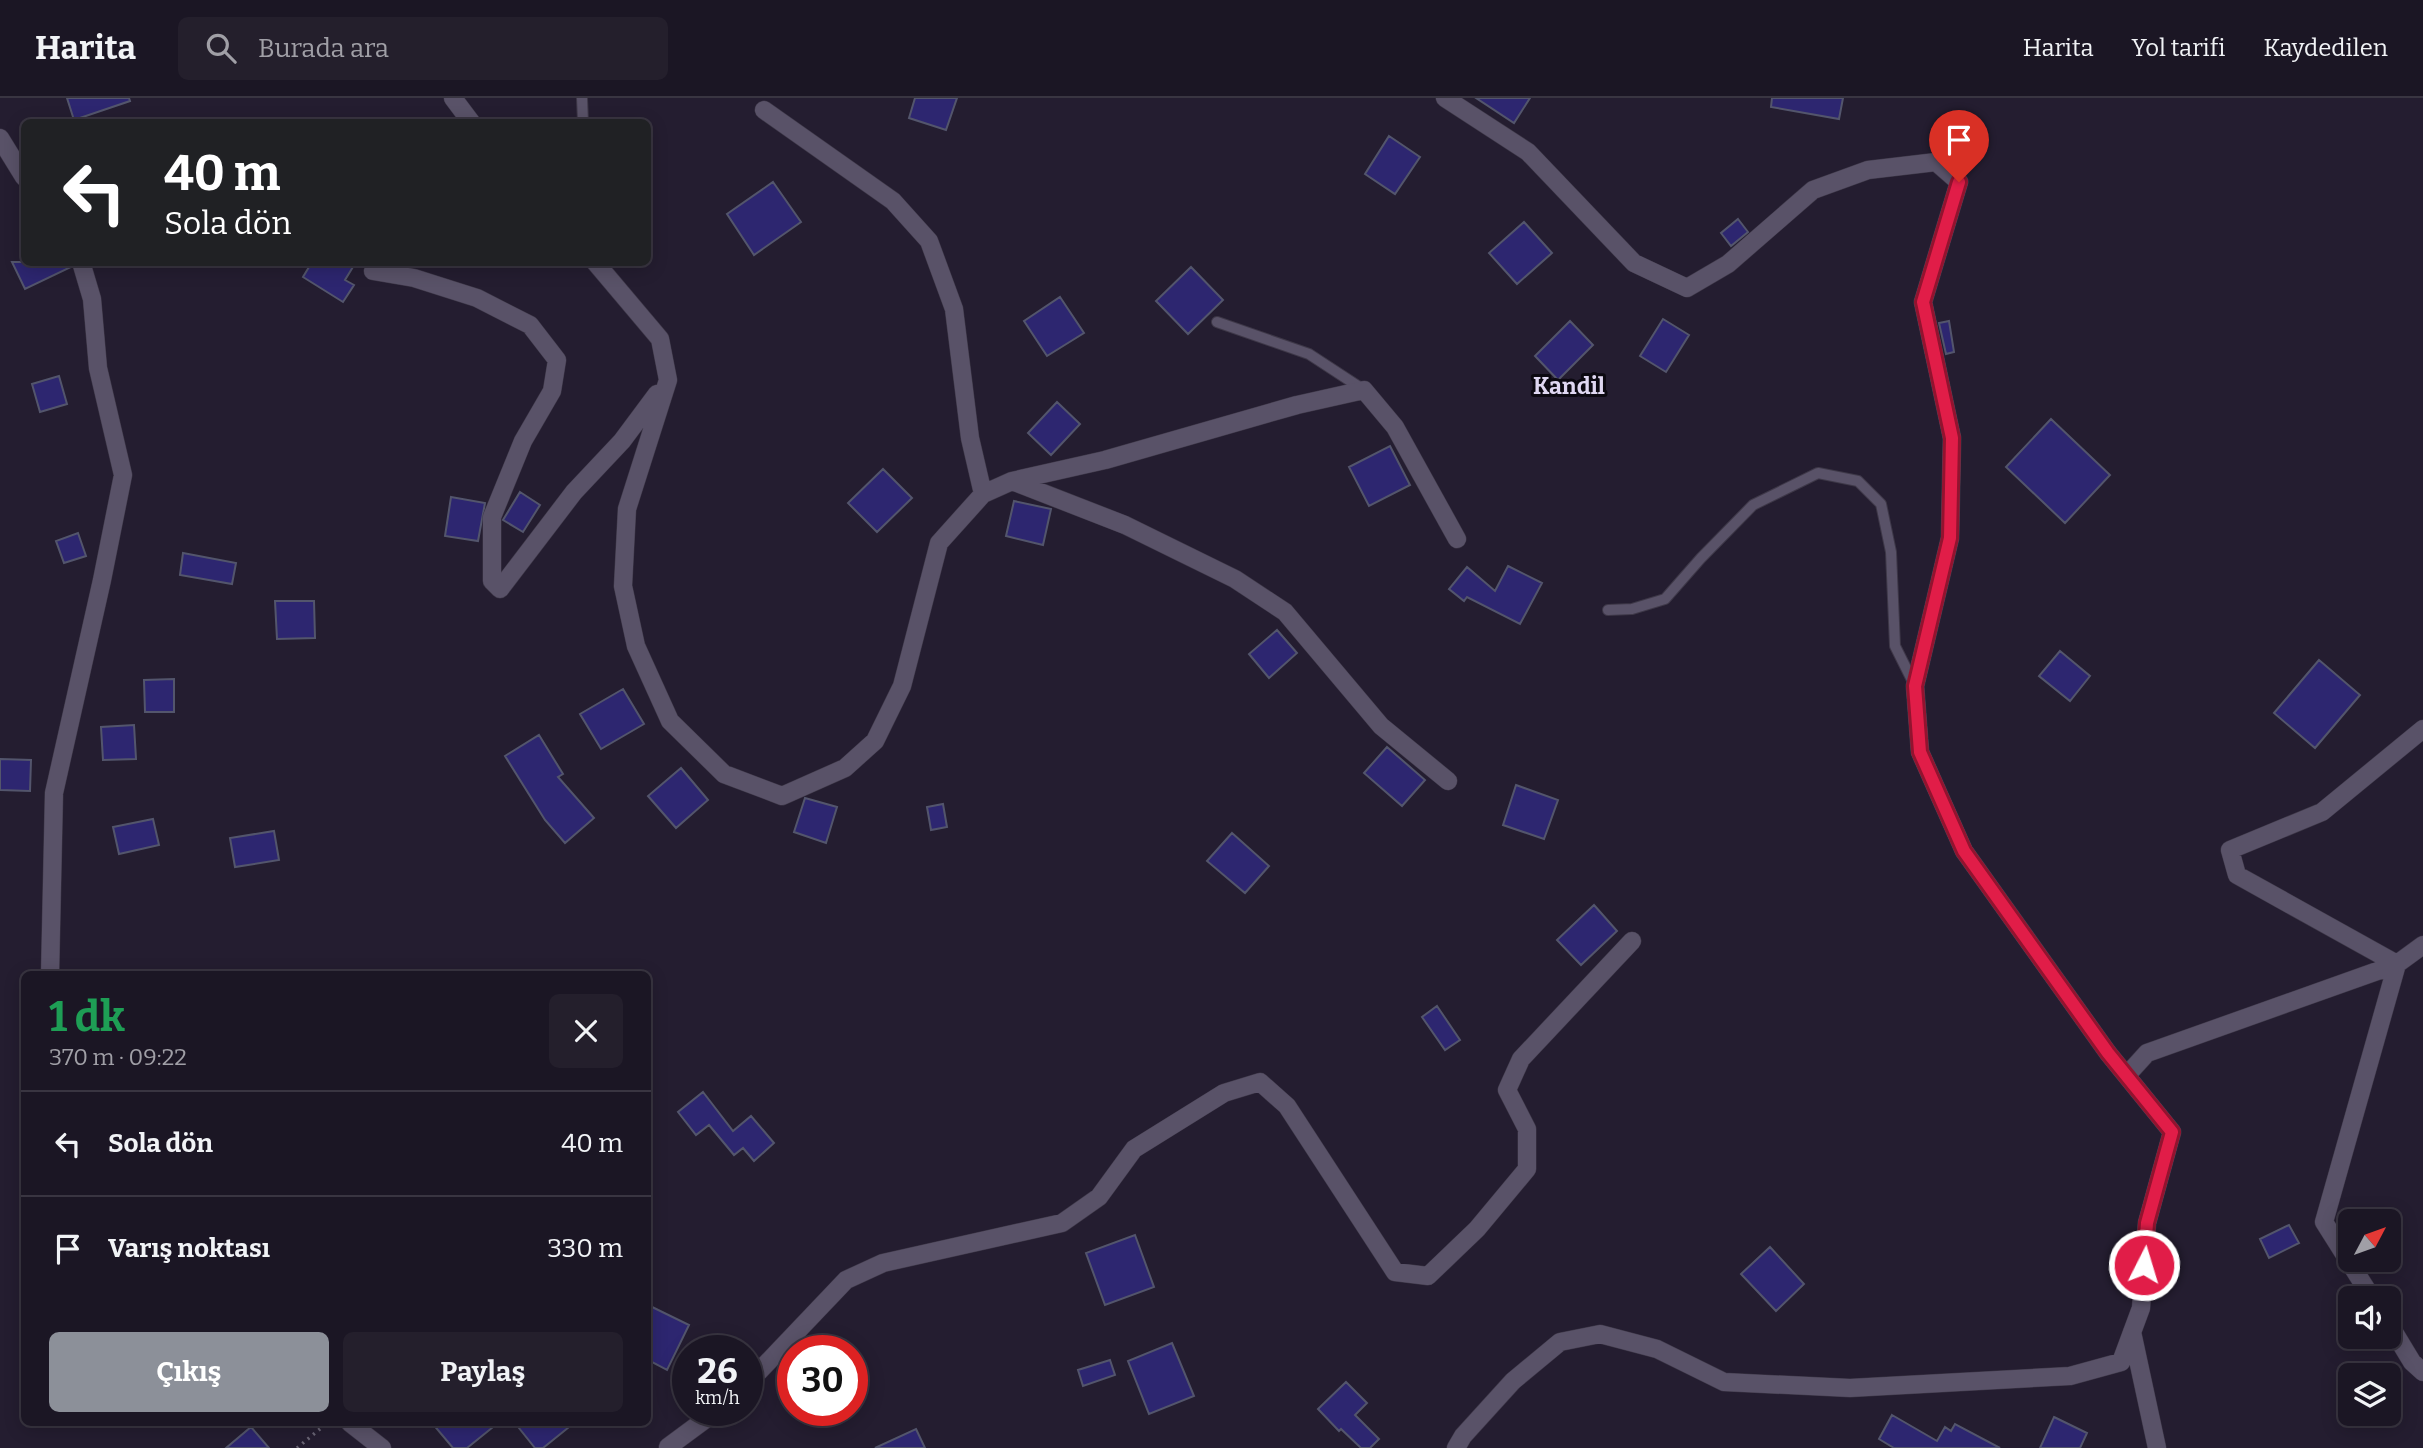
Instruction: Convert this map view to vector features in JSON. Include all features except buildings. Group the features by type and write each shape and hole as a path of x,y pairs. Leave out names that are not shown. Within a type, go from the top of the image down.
{"street":[{"path":"453,98 469,119"},
{"path":"1445,98 1528,152 1634,263 1687,288 1728,264 1813,190 1868,170 1936,162 1959,182 1923,302 1952,438 1950,538 1915,686 1920,752 1964,851 2127,1076 2172,1132 2147,1223 2141,1308 2121,1362 2070,1376 1850,1388 1724,1382 1657,1349 1600,1334 1560,1342 1513,1381 1463,1436 1456,1448"},
{"path":"764,110 893,201 929,241 954,309 970,438 983,494"},
{"path":"0,138 21,172"},
{"path":"50,971 54,793 102,580 122,475 97,368 92,299 82,266"},
{"path":"598,266 660,340 668,380 626,509 623,586 636,646 670,721 724,774 782,796 845,768 876,741 902,686 939,543 983,494 1012,481 1105,460 1297,405 1364,390 1395,427 1457,539"},
{"path":"373,271 414,278 477,298 530,325 557,360 552,391 523,441 492,517 492,581 500,589 574,492 622,441 668,380"},
{"path":"1012,481 1125,525 1235,579 1285,612 1381,726 1448,780"},
{"path":"2397,964 2237,876 2230,850 2322,812 2423,729"},
{"path":"763,1367 846,1280 883,1263 1062,1223 1099,1196 1134,1150 1224,1093 1260,1082 1287,1106 1395,1272 1428,1276 1477,1229 1527,1169 1527,1129 1507,1090 1521,1059 1632,941"},
{"path":"2127,1076 2147,1054 2397,964 2423,945"},
{"path":"2364,1286 2324,1222 2397,964"},
{"path":"2132,1332 2157,1448"},
{"path":"2401,1344 2412,1362 2423,1372"},
{"path":"354,1426 382,1448"},
{"path":"668,1448 697,1426"}],"lane":[{"path":"582,98 583,119"},
{"path":"1217,321 1309,354 1364,390"},
{"path":"1608,610 1632,609 1665,599 1753,505 1818,473 1858,481 1881,504 1891,552 1895,646 1915,686"}],"path":[{"path":"297,1448 323,1426"}],"district":[{"name":"Kandil","path":"1569,386"}],"route":[{"path":"1959,182 1923,302 1952,438 1950,538 1915,686 1920,752 1964,851 2108,1053 2172,1132 2147,1223 2144,1265"}]}
